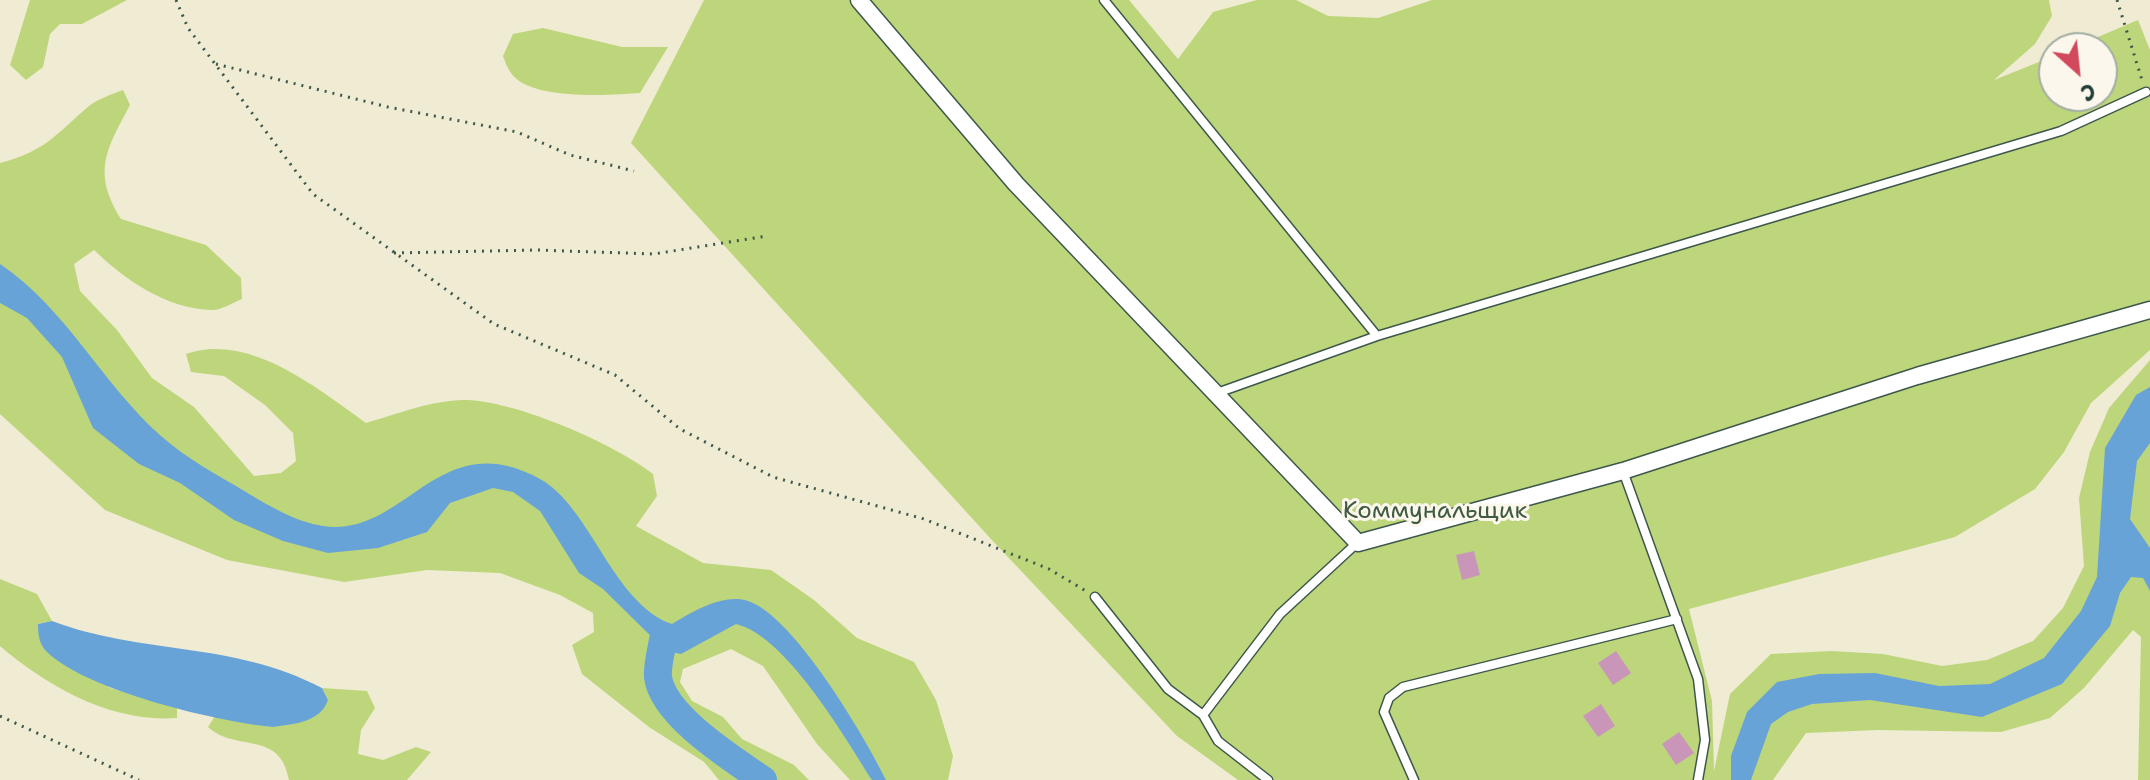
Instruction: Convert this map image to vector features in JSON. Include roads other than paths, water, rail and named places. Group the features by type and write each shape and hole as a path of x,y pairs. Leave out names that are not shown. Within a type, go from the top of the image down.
{"street":[{"path":"859,0 1016,184 1358,543 1623,471 1917,376 2150,310"}],"lane":[{"path":"1104,0 1377,336"},
{"path":"1217,393 1377,336 2061,131 2146,92"},
{"path":"1623,471 1698,679 1705,740 1698,780"},
{"path":"1203,715 1280,614 1358,543"},
{"path":"1095,597 1168,689 1203,715 1218,741 1268,780"},
{"path":"1414,780 1384,712 1389,698 1403,687 1677,619"}],"water":[{"path":"0,264 44,302 140,416 161,436 202,466 293,517 323,526 352,525 378,516 448,472 475,464 505,465 540,479 558,492 574,511 618,577 651,613 672,624 708,605 738,599 766,611 786,629 826,680 886,780 872,780 794,667 755,632 736,624 681,654 666,651 603,589 579,573 540,511 513,492 493,488 450,503 427,532 378,548 328,553 283,541 234,520 180,483 139,464 93,428 62,357 27,318 0,303"},
{"path":"2150,387 2150,443 2137,461 2130,519 2150,548 2150,591 2143,578 2131,577 2120,593 2110,626 2062,684 1982,717 1870,700 1812,704 1788,712 1771,724 1751,780 1731,780 1731,756 1747,712 1777,682 1819,674 1875,673 1939,686 1990,684 2044,658 2081,611 2097,577 2105,448 2136,395"},
{"path":"52,621 120,639 255,662 322,688 328,700 319,714 312,718 272,727 154,702 91,679 47,652 42,646 38,624"}],"waterway":[{"path":"663,640 658,677 672,707 701,735 763,780"}],"park label":[{"name":"Коммунальщик","path":"1435,512"}]}
